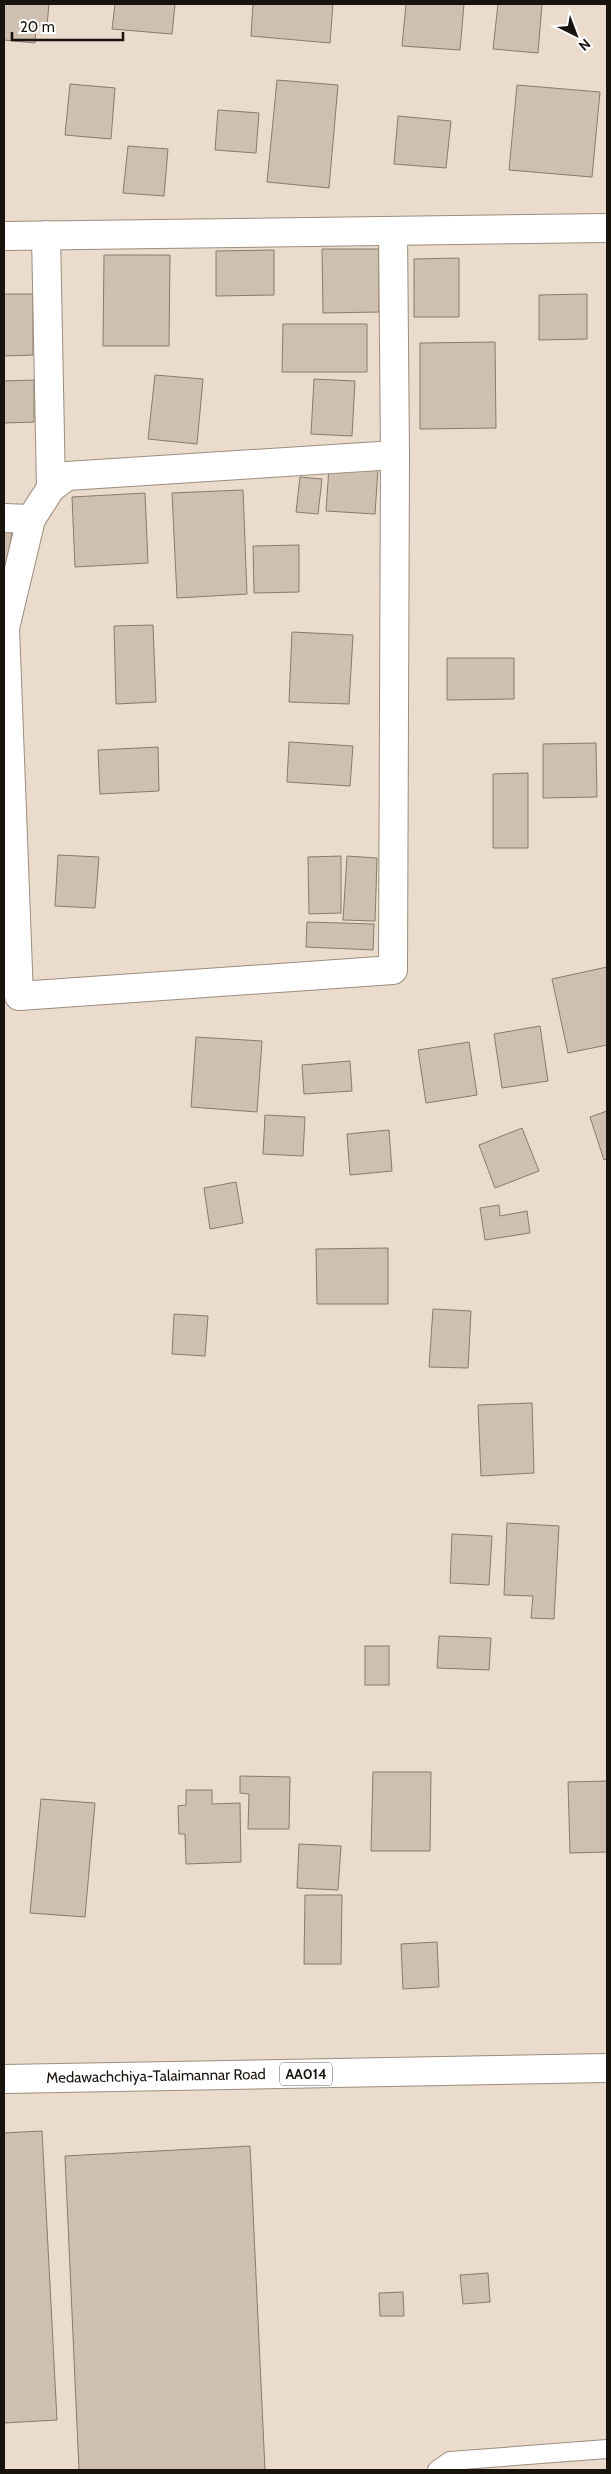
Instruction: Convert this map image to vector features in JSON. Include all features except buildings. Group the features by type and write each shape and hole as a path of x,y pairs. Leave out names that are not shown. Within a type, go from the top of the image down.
{"main road":[{"path":"4,236 607,228"},
{"path":"393,231 395,455 393,970 19,996 5,628 31,519 51,488 67,476 395,455"},
{"path":"46,235 51,488"},
{"path":"4,518 31,519"},
{"name":"Medawachchiya-Talaimannar Road","path":"4,2079 607,2068"}],"lane":[{"path":"437,2470 450,2462 607,2449"}]}
